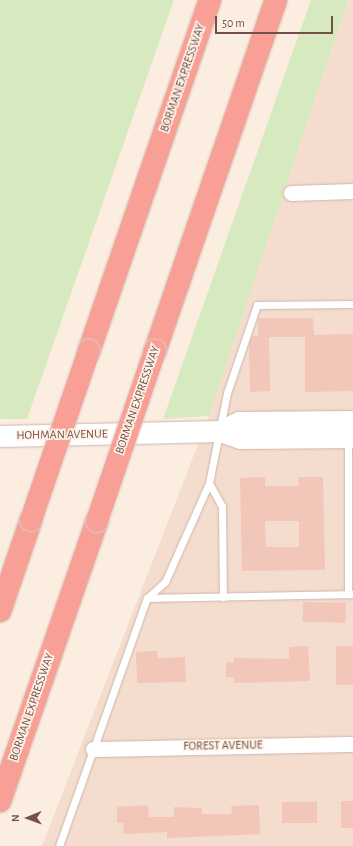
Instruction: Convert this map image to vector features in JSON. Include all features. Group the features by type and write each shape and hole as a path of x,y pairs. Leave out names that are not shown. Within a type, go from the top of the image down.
{"highway":[{"name":"BORMAN EXPRESSWAY","path":"0,801 276,0"},
{"name":"BORMAN EXPRESSWAY","path":"0,610 208,5"}],"main road":[{"name":"HOHMAN AVENUE","path":"0,436 220,431 240,438 350,429"}],"street":[{"path":"291,193 353,191"},
{"name":"FOREST AVENUE","path":"93,748 353,744"}],"lane":[{"path":"59,846 146,598 165,582 209,483 238,354 257,306 353,304"},
{"path":"146,598 350,594 350,429"},
{"path":"209,483 222,506 223,596"}],"shaded area":[{"path":"348,0 353,0 353,846 42,846 209,416"}],"green space":[{"path":"0,0 174,0 27,419 0,419"},
{"path":"311,0 348,0 209,416 163,419"}],"building":[{"path":"258,318 313,318 314,335 353,334 353,391 305,392 305,337 269,337 270,391 250,392 249,343 252,336 258,336"},
{"path":"265,477 265,486 299,486 298,477 323,477 325,570 242,571 240,478","holes":["265,521 299,521 299,547 266,547"]},
{"path":"303,602 346,603 346,623 303,622"},
{"path":"308,646 310,681 234,683 234,677 226,677 226,662 234,663 234,658 289,659 289,647"},
{"path":"336,646 353,646 353,685 336,685"},
{"path":"157,651 158,658 185,657 186,682 137,683 136,652"},
{"path":"341,801 353,801 353,828 341,828"},
{"path":"282,802 317,802 317,823 282,823"},
{"path":"148,805 149,817 174,817 174,807 202,808 202,814 232,814 231,806 259,805 260,834 167,838 167,832 124,834 123,823 117,823 117,807"}]}
